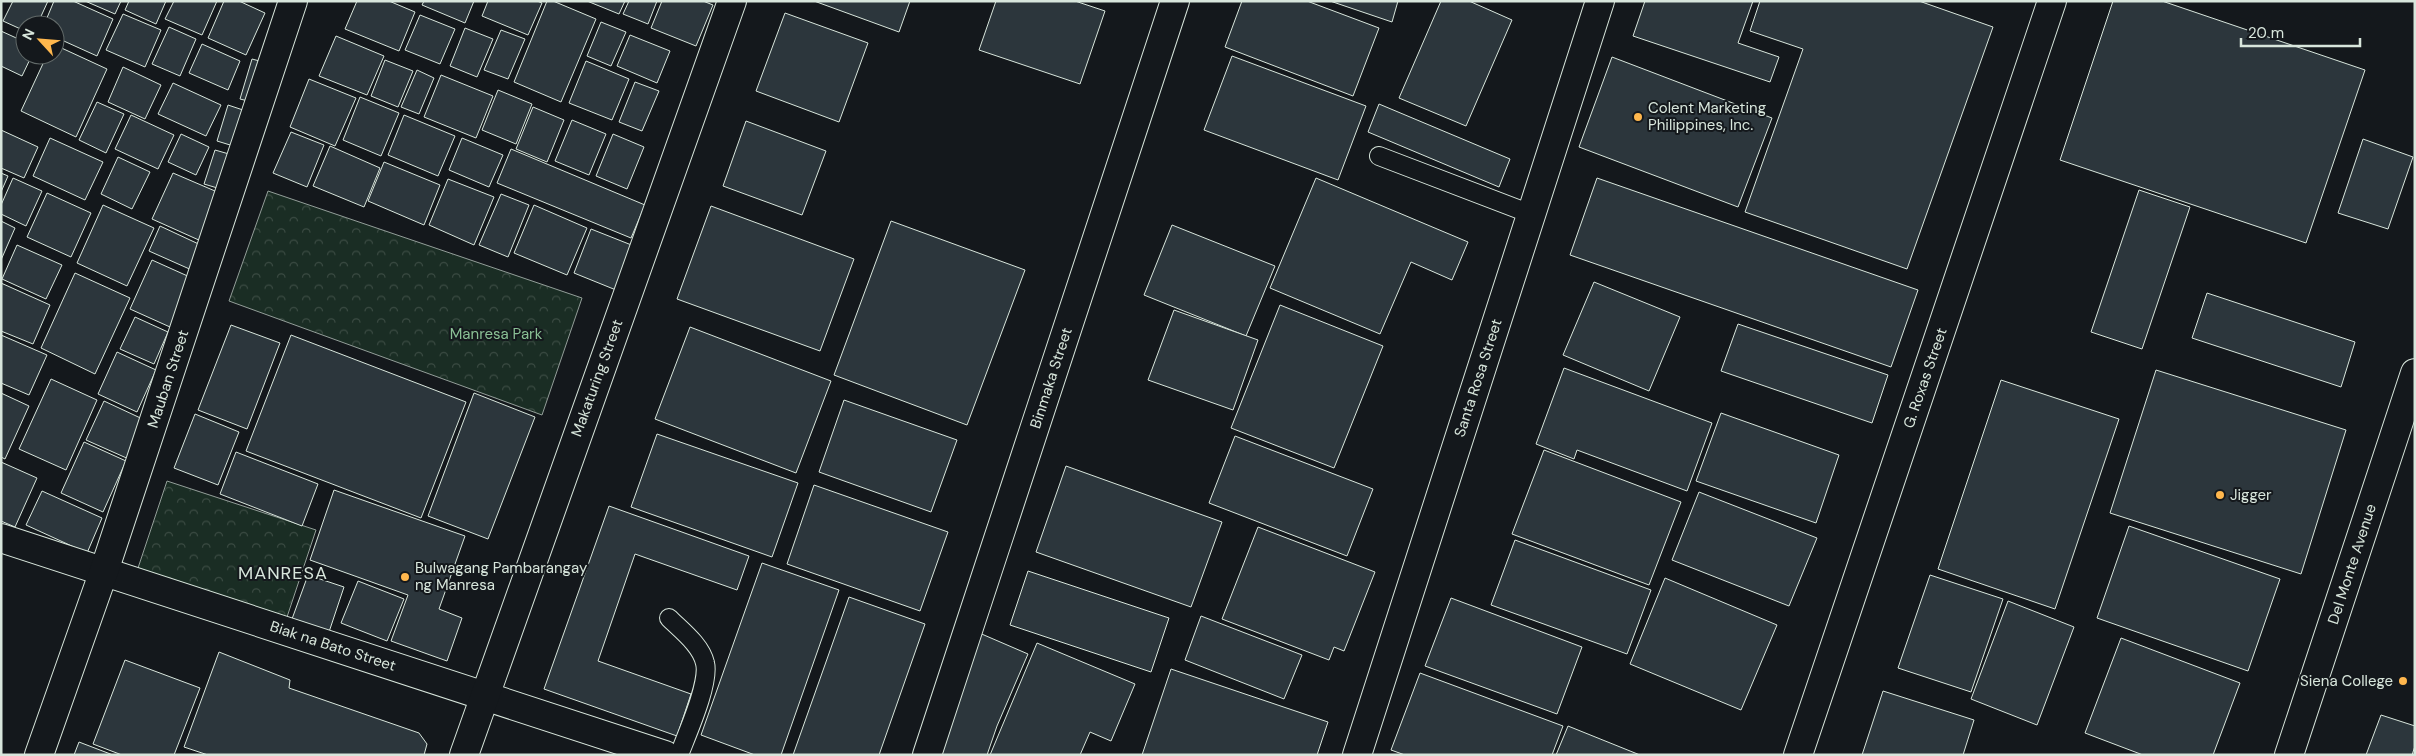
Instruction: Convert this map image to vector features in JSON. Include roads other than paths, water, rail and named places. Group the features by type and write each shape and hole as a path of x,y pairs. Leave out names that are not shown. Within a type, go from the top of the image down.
{"street":[{"name":"Mauban Street","path":"39,755 104,571 293,1"},
{"name":"Makaturing Street","path":"464,755 732,1"},
{"name":"Binmaka Street","path":"927,755 1175,1"},
{"name":"Santa Rosa Street","path":"1357,755 1600,1"},
{"name":"G. Roxas Street","path":"1798,755 2052,1"},
{"name":"Del Monte Avenue","path":"2289,755 2415,373"},
{"name":"Biak na Bato Street","path":"1,538 665,755"}],"lane":[{"path":"1379,156 1531,214"},
{"path":"669,618 691,641 705,663 701,693 679,755"}],"place":[{"name":"Colent Marketing Philippines, Inc.","path":"1638,117"},
{"name":"Jigger","path":"2220,495"},
{"name":"Bulwagang Pambarangay ng Manresa","path":"405,577"},
{"name":"Siena College","path":"2403,681"}],"district":[{"name":"MANRESA","path":"283,573"}],"park label":[{"name":"Manresa Park","path":"496,334"}]}
